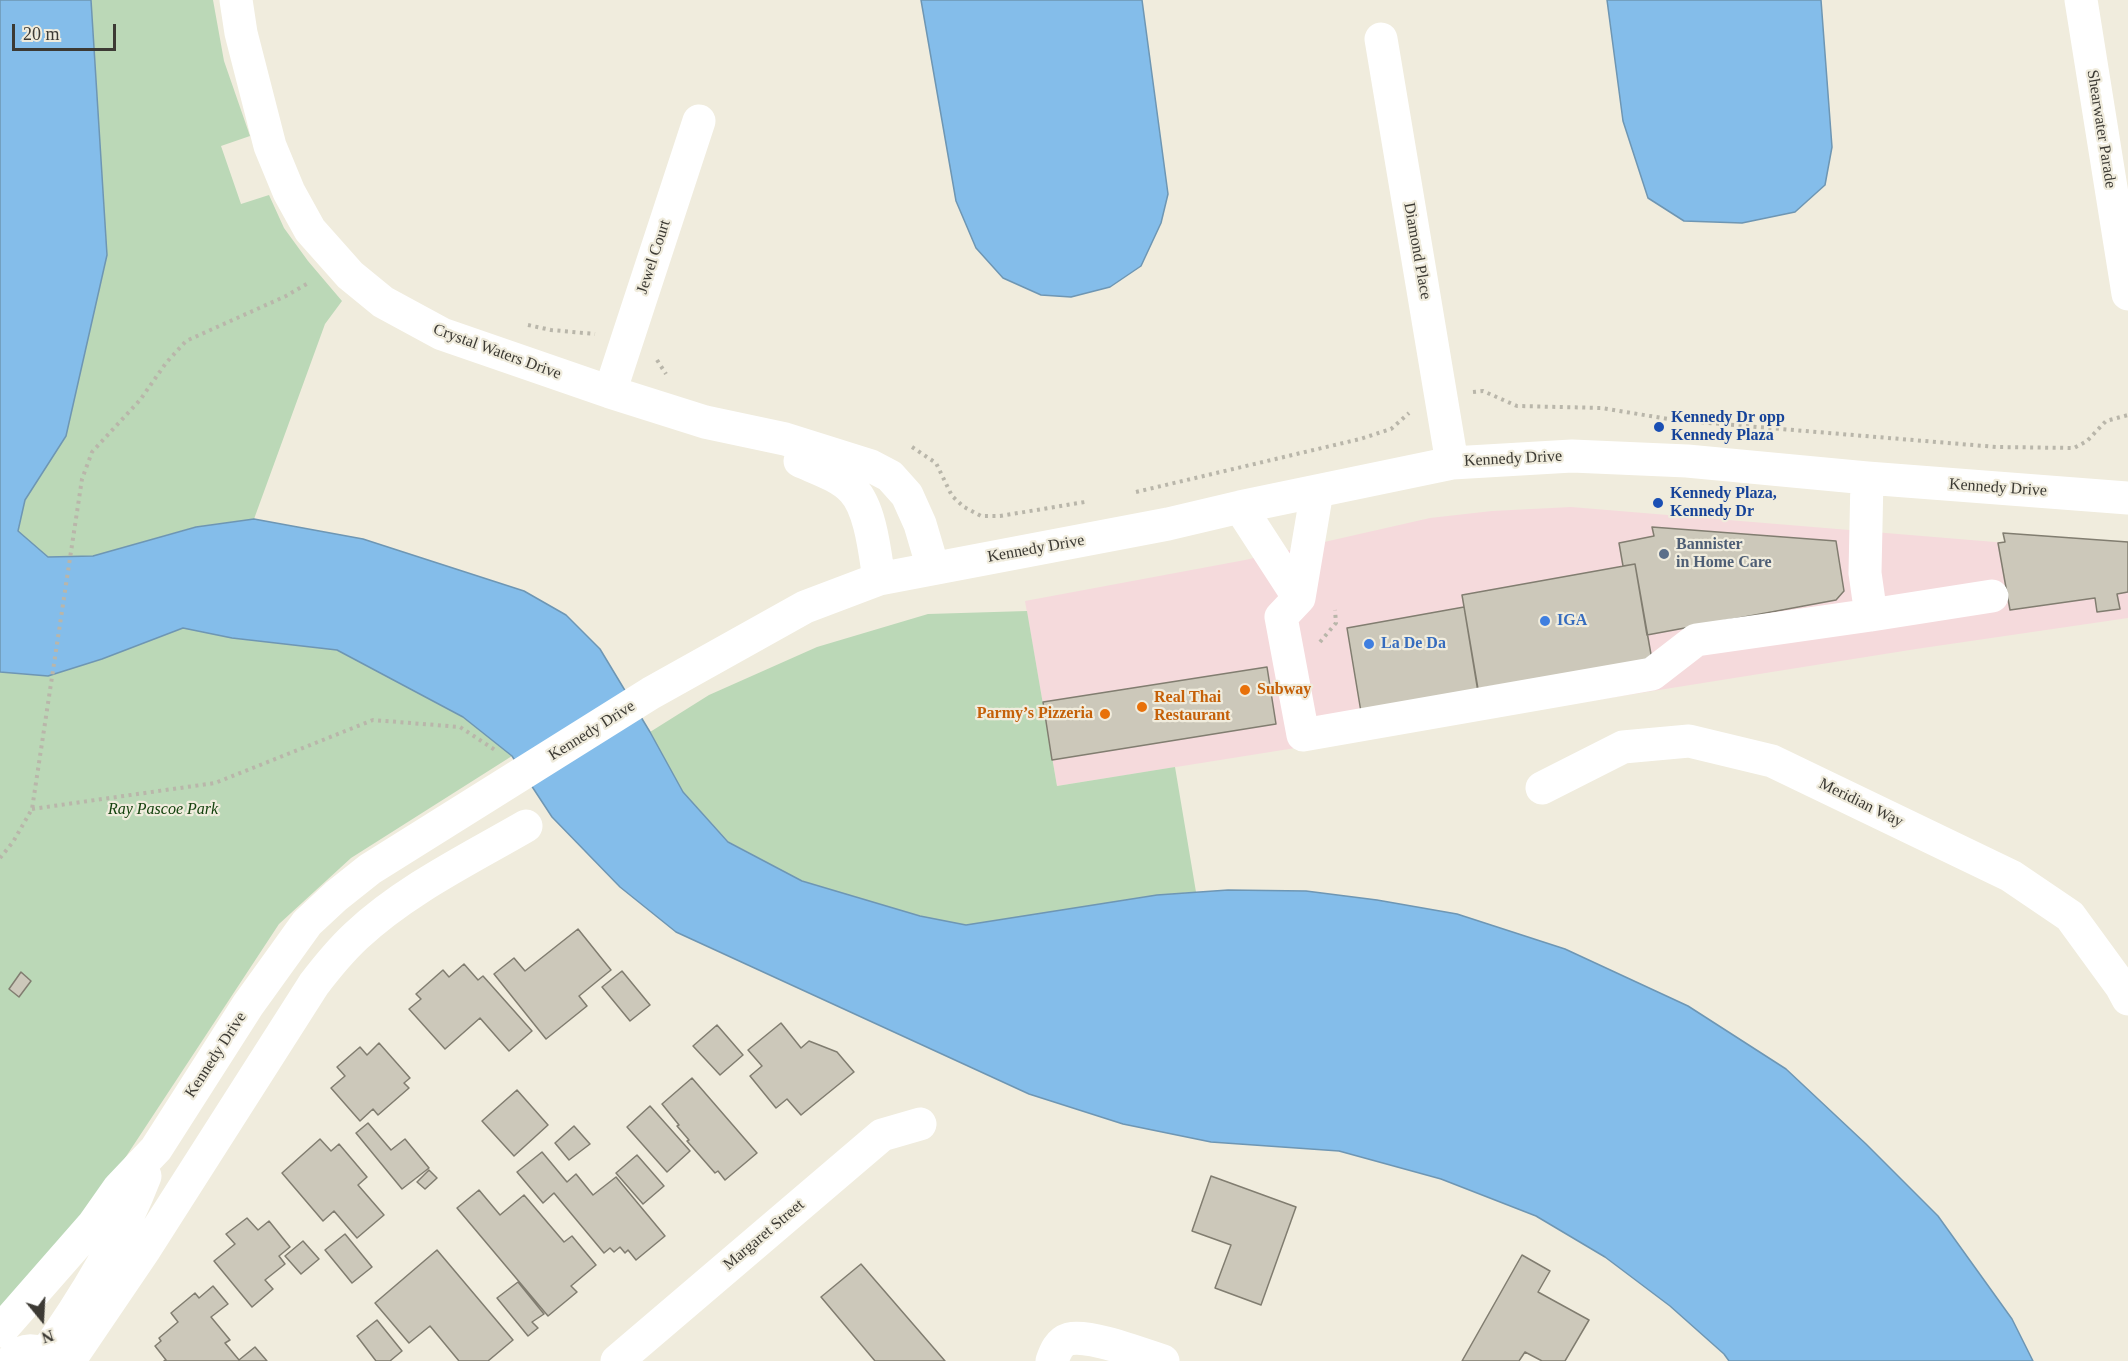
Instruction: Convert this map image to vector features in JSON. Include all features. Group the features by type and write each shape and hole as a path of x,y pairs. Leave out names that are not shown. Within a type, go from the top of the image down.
{"street":[{"name":"Crystal Waters Drive","path":"236,0 241,33 270,147 289,192 310,230 350,276 383,302 442,334 705,422 839,478 854,490 861,501 879,579"},
{"name":"Shearwater Parade","path":"2081,0 2128,294"},
{"name":"Diamond Place","path":"1381,39 1452,463"},
{"name":"Jewel Court","path":"610,392 699,121"},
{"name":"Crystal Waters Drive","path":"705,422 824,450 871,466 890,476 901,487 912,505 933,568"},
{"name":"Kennedy Drive","path":"52,1359 67,1323 136,1199 156,1149 248,1005 307,923 370,869 504,771 651,693 805,607 879,579 1168,524 1452,463 1572,456 1687,461 1867,478 2128,498"},
{"path":"1867,478 1865,573 1871,615"},
{"path":"1317,491 1299,598 1281,617 1303,735 1652,674 1696,640 1992,596"},
{"path":"1240,507 1299,598"},
{"name":"Meridian Way","path":"1542,788 1623,747 1689,741 1772,761 2011,876 2070,916 2128,999"},
{"path":"11,1361 21,1352 33,1349 52,1359 145,1249 314,984 357,935 434,879 526,826"},
{"name":"Margaret Street","path":"617,1361 882,1135 920,1124"},
{"name":"Kennedy Drive","path":"0,1331 93,1226 119,1188 156,1149"},
{"path":"1052,1361 1059,1346 1067,1340 1077,1339 1094,1340 1163,1361"}],"path":[{"path":"0,858 13,842 32,809 82,479 92,452 140,400 166,363 186,341 286,296 318,278"},
{"path":"518,322 551,330 600,336"},
{"path":"1467,392 1483,392 1517,406 1602,408 1674,420 1997,447 2074,448 2087,441 2106,421 2128,415"},
{"path":"1126,495 1360,439 1391,429 1411,411"},
{"path":"964,507 981,516 1000,516 1092,501"},
{"path":"1316,642 1322,641 1336,623 1335,610"},
{"path":"32,809 215,783 373,720 460,727 504,771"}],"shaded area":[{"path":"1571,507 2128,553 2128,618 1916,649 1057,786 1025,601 1245,560 1430,518 1492,511"}],"green space":[{"path":"91,0 213,0 224,61 250,136 221,146 241,204 269,195 284,228 342,301 325,324 254,519 195,527 93,556 48,557 18,531 25,500 66,436 107,255"},
{"path":"1027,611 1057,786 1175,767 1196,892 1157,895 966,925 920,916 802,881 729,842 683,792 650,732 709,695 817,647 928,614"},
{"name":"Ray Pascoe Park","path":"183,628 232,638 337,650 463,717 512,756 351,858 279,924 81,1225 0,1312 0,672 48,676 102,659"}],"water":[{"path":"0,0 91,0 107,255 66,436 25,500 18,531 48,557 93,556 196,527 254,519 363,539 524,591 566,615 600,649 683,792 728,842 802,881 920,916 966,925 1157,895 1228,890 1306,891 1457,914 1565,949 1688,1006 1786,1069 1938,1216 2012,1319 2033,1361 1729,1361 1670,1306 1605,1257 1536,1216 1441,1179 1339,1151 1211,1142 1123,1124 1029,1094 676,932 620,887 552,817 512,756 463,717 337,650 232,638 183,628 102,659 48,676 0,672"},
{"path":"921,0 1142,0 1168,194 1161,223 1141,266 1110,287 1071,297 1041,295 1003,278 976,248 956,201"},
{"path":"1607,0 1821,0 1832,147 1825,185 1795,212 1742,223 1684,221 1648,198 1623,121"}],"building":[{"path":"1652,527 1836,541 1844,591 1836,600 1647,635 1635,564 1623,566 1619,543 1654,536"},
{"path":"2003,533 2128,542 2128,592 2117,594 2120,609 2097,612 2095,598 2010,610 1998,543 2005,542"},
{"path":"1635,564 1652,660 1478,689 1462,595"},
{"path":"1464,607 1478,692 1361,712 1347,628"},
{"path":"1267,667 1276,724 1052,760 1043,702"},
{"path":"578,929 611,970 579,996 587,1006 546,1039 494,974 514,958 525,971"},
{"path":"464,964 478,980 483,976 532,1031 509,1051 480,1018 445,1049 409,1009 421,999 416,994 443,970 449,977"},
{"path":"622,971 650,1005 630,1021 602,987"},
{"path":"21,972 31,981 19,997 9,989"},
{"path":"781,1023 801,1048 809,1041 837,1052 854,1072 801,1115 787,1099 776,1108 750,1076 762,1066 748,1050"},
{"path":"717,1025 743,1055 720,1075 693,1046"},
{"path":"379,1043 410,1078 404,1083 409,1088 378,1115 373,1109 360,1121 331,1088 345,1076 337,1067 360,1047 367,1055"},
{"path":"692,1078 757,1153 725,1180 718,1171 715,1173 687,1141 689,1140 677,1126 679,1125 662,1104"},
{"path":"517,1090 548,1125 514,1156 482,1121"},
{"path":"650,1106 690,1151 667,1172 627,1127"},
{"path":"368,1123 391,1150 405,1139 429,1168 402,1189 356,1133"},
{"path":"574,1126 590,1144 569,1160 555,1143"},
{"path":"320,1139 331,1151 339,1144 367,1177 358,1185 384,1215 357,1238 334,1211 323,1221 282,1173"},
{"path":"542,1152 567,1182 576,1174 593,1195 616,1177 665,1236 636,1260 628,1250 625,1253 620,1247 614,1252 610,1248 604,1253 554,1193 543,1203 517,1172"},
{"path":"637,1155 664,1186 643,1204 616,1173"},
{"path":"429,1170 437,1178 425,1189 417,1182"},
{"path":"1211,1176 1296,1207 1261,1305 1215,1288 1231,1245 1192,1231"},
{"path":"479,1190 500,1215 524,1195 564,1242 572,1236 596,1265 571,1286 577,1292 548,1316 457,1208"},
{"path":"247,1218 258,1230 269,1221 290,1247 279,1256 285,1264 265,1280 273,1289 252,1307 214,1261 235,1244 226,1234"},
{"path":"345,1234 372,1267 352,1283 325,1250"},
{"path":"303,1241 319,1259 301,1274 285,1256"},
{"path":"437,1250 513,1340 488,1361 459,1361 430,1326 409,1343 375,1303"},
{"path":"1522,1255 1550,1271 1538,1292 1589,1320 1565,1361 1542,1361 1525,1352 1519,1361 1462,1361"},
{"path":"861,1264 945,1361 875,1361 821,1297"},
{"path":"518,1282 544,1314 532,1322 538,1328 528,1336 497,1298"},
{"path":"213,1286 228,1304 211,1317 230,1340 225,1343 239,1360 255,1347 267,1361 164,1361 166,1360 155,1346 161,1341 159,1338 178,1322 171,1313 195,1293 199,1298"},
{"path":"377,1320 402,1351 390,1361 376,1361 357,1336"}],"place":[{"name":"Kennedy Dr opp Kennedy Plaza","path":"1659,427"},
{"name":"Kennedy Plaza, Kennedy Dr","path":"1658,503"},
{"name":"Bannister in Home Care","path":"1664,554"},
{"name":"IGA","path":"1545,621"},
{"name":"La De Da","path":"1369,644"},
{"name":"Subway","path":"1245,690"},
{"name":"Real Thai Restaurant","path":"1142,707"},
{"name":"Parmy’s Pizzeria","path":"1105,714"}]}
